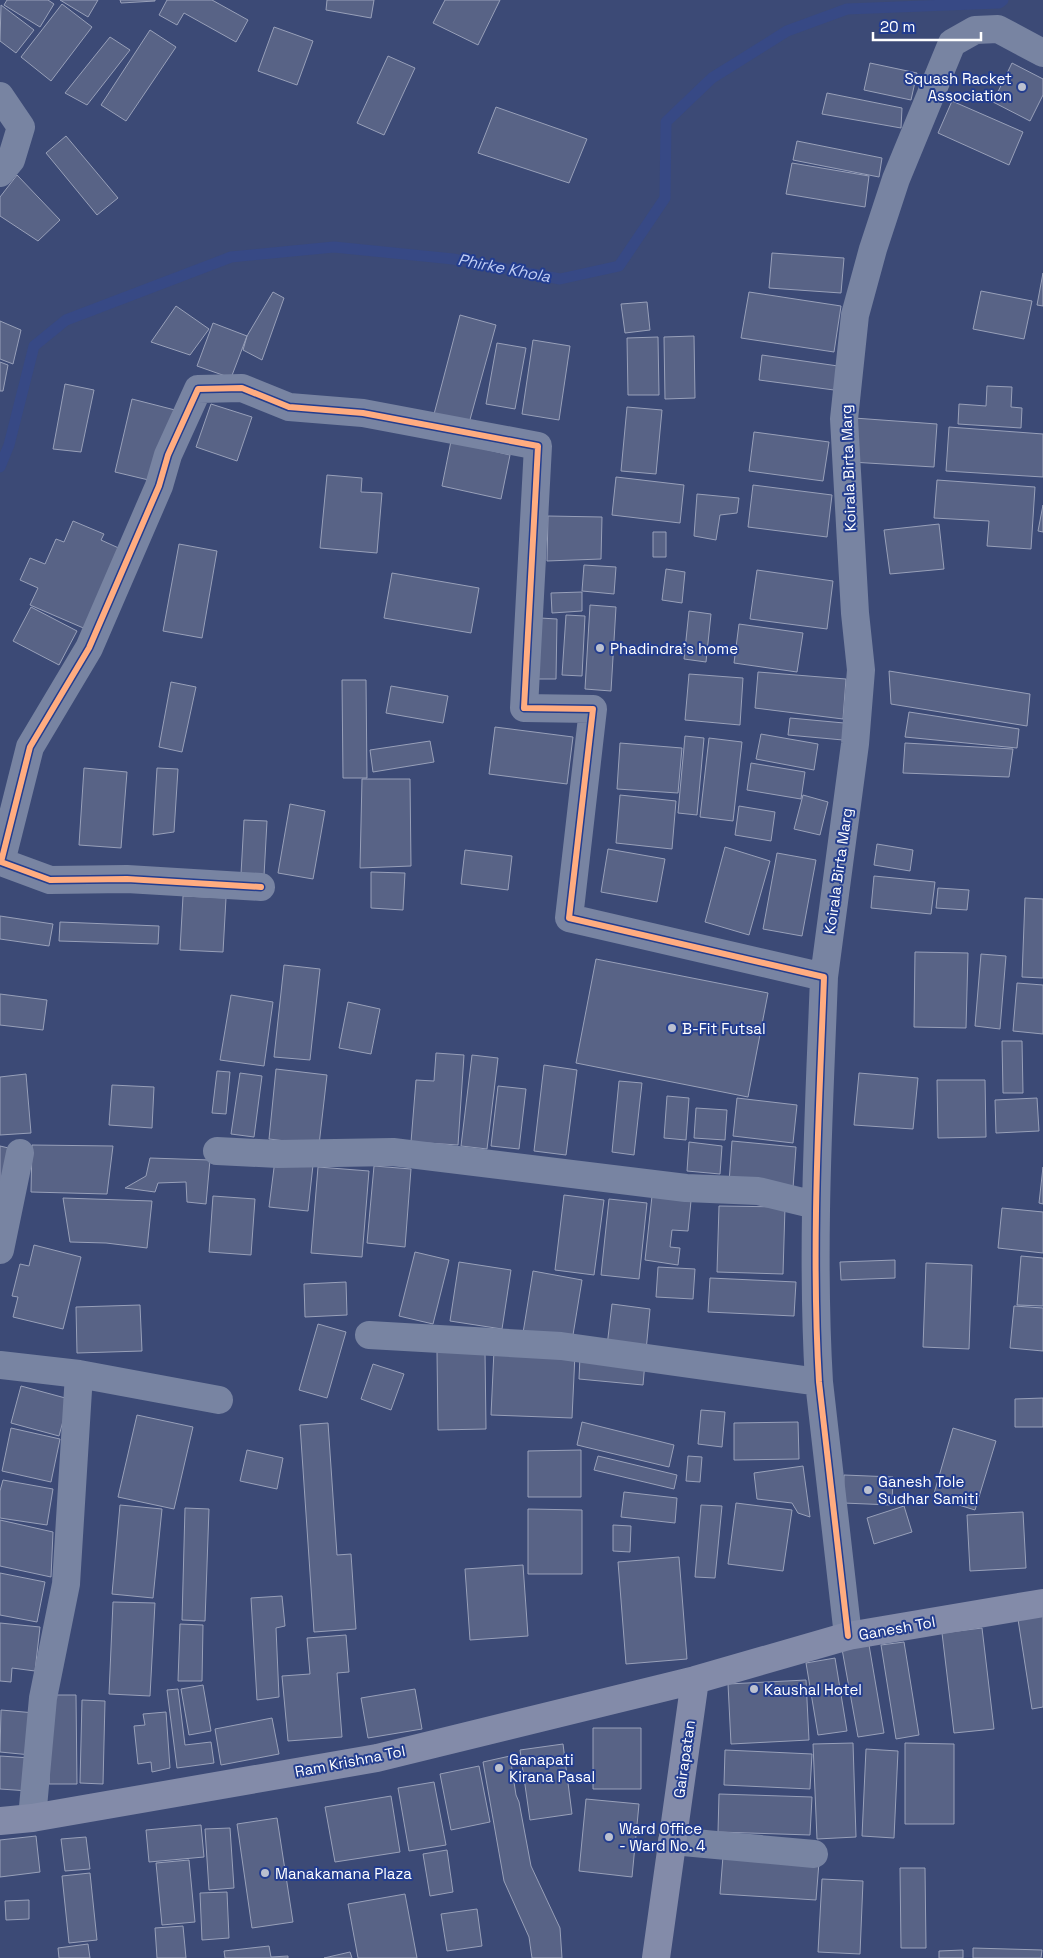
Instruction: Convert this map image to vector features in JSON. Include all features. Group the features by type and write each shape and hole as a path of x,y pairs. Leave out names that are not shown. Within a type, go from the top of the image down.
{"main road":[{"name":"Ganesh Tol","path":"695,1680 848,1636 1043,1603"},
{"name":"Ram Krishna Tol","path":"0,1820 32,1818 378,1758 695,1680"},
{"name":"Gairapatan","path":"656,1958 695,1680"}],"street":[{"name":"Koirala Birta Marg","path":"848,1636 819,1382 816,1341 815,1205 824,977 855,744 861,670 855,613 844,419 855,315 873,249 896,179 952,43 974,30 998,29 1043,52"},
{"path":"0,96 21,127 11,160 0,173"},
{"path":"261,887 127,880 50,880 0,862 30,746 89,648 152,505 168,455 198,389 242,388 289,407 363,413 538,446 524,708 593,709 569,918 824,977"},
{"path":"217,1151 278,1154 393,1152 686,1188 758,1191 815,1205"},
{"path":"0,1250 20,1154"},
{"path":"369,1335 561,1346 819,1382"},
{"path":"0,1365 78,1374 219,1400"},
{"path":"32,1818 43,1698 66,1584 78,1374"},
{"path":"672,1841 814,1854"}],"building":[{"path":"7,0 48,0 54,4 40,27 4,5"},
{"path":"60,0 98,0 88,17"},
{"path":"120,0 155,0 155,1 121,3"},
{"path":"167,0 212,0 248,20 236,42 184,13 177,25 159,15"},
{"path":"327,0 374,0 371,18 326,10"},
{"path":"445,0 500,0 478,45 433,23"},
{"path":"62,4 92,27 51,81 21,57"},
{"path":"1,5 34,30 16,53 0,41"},
{"path":"274,27 313,41 297,85 258,71"},
{"path":"150,30 176,47 126,121 101,105"},
{"path":"110,37 130,50 87,105 65,93"},
{"path":"388,56 415,68 384,135 357,123"},
{"path":"870,63 917,73 911,100 864,90"},
{"name":"Squash Racket Association","path":"1012,63 1043,79 1043,95 1030,121 993,102"},
{"path":"827,93 902,108 901,128 822,114"},
{"path":"952,101 1023,132 1009,165 938,133"},
{"path":"496,107 587,139 569,183 478,153"},
{"path":"66,136 118,198 97,215 46,153"},
{"path":"797,141 882,158 879,177 793,160"},
{"path":"792,163 869,176 865,207 786,194"},
{"path":"17,175 60,220 38,241 0,216 0,197"},
{"path":"772,253 844,258 841,293 769,288"},
{"path":"1043,273 1043,306 1037,305"},
{"path":"981,291 1032,301 1024,339 973,329"},
{"path":"273,292 284,298 262,360 243,350 247,336"},
{"path":"749,292 841,306 834,352 741,338"},
{"path":"647,302 650,330 625,333 621,304"},
{"path":"176,306 209,329 190,355 151,342"},
{"path":"460,315 496,325 468,427 433,418"},
{"path":"0,321 21,330 13,364 0,359"},
{"path":"213,323 247,336 231,378 197,366"},
{"path":"694,336 695,398 665,399 664,337"},
{"path":"658,337 659,395 628,395 627,338"},
{"path":"533,340 570,346 559,420 522,414"},
{"path":"497,343 526,348 515,409 486,404"},
{"path":"762,355 838,366 834,390 759,380"},
{"path":"0,362 8,365 3,391 0,391"},
{"path":"65,384 94,390 81,452 53,449"},
{"path":"987,386 1012,387 1011,407 1022,408 1021,428 958,424 959,404 986,406"},
{"path":"132,399 175,410 157,482 115,472"},
{"path":"211,404 252,417 237,461 196,447"},
{"path":"627,407 662,410 656,474 621,471"},
{"path":"854,418 937,424 934,467 851,462"},
{"path":"949,427 1043,434 1043,477 946,471"},
{"path":"754,432 829,442 823,481 749,471"},
{"path":"451,441 510,455 501,499 442,486"},
{"path":"327,475 362,478 361,492 382,493 377,553 320,548"},
{"path":"616,477 684,485 680,523 612,515"},
{"path":"937,480 1035,487 1031,549 987,546 989,521 934,518"},
{"path":"753,485 832,495 827,537 748,527"},
{"path":"697,494 739,498 737,513 720,515 716,540 694,536"},
{"path":"1043,505 1043,532 1038,531"},
{"path":"548,516 602,517 601,559 547,561"},
{"path":"73,521 104,534 101,540 123,550 88,630 30,605 38,588 20,580 30,558 45,564 56,539 64,542"},
{"path":"939,524 944,569 890,574 884,530"},
{"path":"653,532 666,532 666,557 653,557"},
{"path":"179,544 217,551 202,638 163,631"},
{"path":"584,565 616,567 614,594 582,591"},
{"path":"666,569 685,572 682,603 662,600"},
{"path":"757,570 833,581 827,629 750,619"},
{"path":"392,573 479,588 471,633 384,618"},
{"path":"582,592 582,611 552,613 551,593"},
{"name":"Phadindra's home","path":"590,605 616,607 611,691 585,689"},
{"path":"31,607 77,631 59,665 13,641"},
{"path":"689,611 711,614 706,662 684,659"},
{"path":"566,615 585,616 582,676 562,675"},
{"path":"540,618 557,619 556,679 538,679"},
{"path":"739,624 803,633 797,672 734,663"},
{"path":"889,671 1030,694 1027,726 891,704"},
{"path":"758,672 846,679 843,719 755,708"},
{"path":"689,674 743,678 740,725 685,720"},
{"path":"342,680 366,680 367,778 343,778"},
{"path":"171,682 196,687 182,752 159,747"},
{"path":"391,686 448,696 443,723 386,713"},
{"path":"909,712 1019,729 1017,748 905,737"},
{"path":"790,718 844,723 843,740 788,735"},
{"path":"495,727 573,737 567,784 489,774"},
{"path":"761,734 818,744 814,770 756,759"},
{"path":"685,736 704,738 697,815 678,813"},
{"path":"709,738 742,742 733,821 700,817"},
{"path":"430,741 434,762 373,772 370,750"},
{"path":"620,743 682,748 678,793 617,789"},
{"path":"905,743 1013,749 1009,777 903,773"},
{"path":"751,763 805,772 801,799 747,790"},
{"path":"84,768 127,772 121,848 79,845"},
{"path":"157,768 178,769 174,832 153,835"},
{"path":"362,779 410,779 411,866 360,868"},
{"path":"620,795 676,801 672,849 616,843"},
{"path":"803,795 828,802 820,835 794,829"},
{"path":"290,804 325,811 313,879 278,873"},
{"path":"739,806 775,812 771,841 735,835"},
{"path":"244,820 267,821 264,876 241,874"},
{"path":"877,844 913,850 910,871 874,865"},
{"path":"725,847 770,861 749,935 705,922"},
{"path":"608,849 665,859 657,902 601,892"},
{"path":"465,850 512,856 508,890 461,884"},
{"path":"777,853 816,860 802,936 763,929"},
{"path":"371,872 405,873 403,910 371,908"},
{"path":"874,876 935,882 931,914 871,908"},
{"path":"938,888 969,890 967,910 936,908"},
{"path":"183,896 226,898 223,952 180,950"},
{"path":"1025,898 1043,899 1043,978 1022,977"},
{"path":"0,916 53,924 49,946 0,939"},
{"path":"60,922 159,926 158,944 59,941"},
{"path":"915,952 968,953 966,1028 914,1027"},
{"path":"981,954 1006,956 1000,1029 975,1026"},
{"name":"B-Fit Futsal","path":"596,959 768,993 748,1097 576,1063"},
{"path":"284,965 320,969 310,1060 274,1057"},
{"path":"1017,983 1043,985 1043,1034 1013,1031"},
{"path":"0,994 47,1000 43,1030 0,1025"},
{"path":"231,995 273,1002 264,1066 220,1060"},
{"path":"348,1002 380,1009 371,1054 339,1048"},
{"path":"1002,1041 1022,1041 1023,1093 1003,1093"},
{"path":"436,1053 464,1055 458,1145 411,1142 416,1080 434,1081"},
{"path":"472,1055 498,1058 487,1149 461,1146"},
{"path":"544,1065 577,1070 566,1155 534,1151"},
{"path":"276,1069 327,1075 319,1145 269,1139"},
{"path":"217,1071 230,1072 226,1114 212,1113"},
{"path":"240,1073 262,1076 254,1137 231,1134"},
{"path":"859,1073 918,1078 913,1129 854,1125"},
{"path":"26,1074 31,1133 0,1135 0,1077"},
{"path":"937,1080 985,1080 986,1137 938,1138"},
{"path":"619,1081 642,1083 634,1155 612,1152"},
{"path":"112,1085 154,1087 152,1128 109,1125"},
{"path":"498,1086 526,1089 519,1149 491,1146"},
{"path":"667,1096 689,1098 686,1140 664,1138"},
{"path":"737,1098 797,1105 793,1143 733,1136"},
{"path":"1037,1098 1039,1131 996,1133 995,1100"},
{"path":"696,1108 727,1110 725,1140 694,1138"},
{"path":"732,1141 796,1147 793,1188 729,1183"},
{"path":"689,1142 722,1146 720,1174 687,1171"},
{"path":"32,1145 113,1146 107,1194 31,1192"},
{"path":"0,1146 17,1150 0,1194"},
{"path":"150,1158 210,1160 206,1204 187,1202 186,1182 158,1183 155,1192 125,1188 146,1176"},
{"path":"275,1160 313,1165 308,1211 269,1207"},
{"path":"374,1166 411,1169 405,1247 367,1243"},
{"path":"318,1167 369,1171 362,1257 311,1253"},
{"path":"1043,1167 1043,1204 1039,1203"},
{"path":"564,1195 604,1200 594,1275 555,1270"},
{"path":"213,1196 255,1199 251,1255 209,1252"},
{"path":"652,1196 691,1201 688,1231 672,1230 670,1247 680,1248 678,1265 645,1260"},
{"path":"63,1198 152,1201 147,1248 106,1243 70,1242"},
{"path":"609,1199 647,1203 639,1279 601,1275"},
{"path":"719,1206 785,1207 783,1274 717,1272"},
{"path":"1002,1208 1043,1212 1043,1253 998,1248"},
{"path":"34,1245 81,1257 63,1329 13,1317 18,1297 12,1296 20,1264 29,1266"},
{"path":"415,1252 449,1260 433,1324 399,1316"},
{"path":"1021,1256 1043,1258 1043,1306 1017,1305"},
{"path":"895,1260 895,1278 841,1280 840,1262"},
{"path":"459,1262 511,1270 502,1329 450,1321"},
{"path":"926,1263 972,1265 969,1349 923,1347"},
{"path":"658,1267 695,1269 693,1299 656,1297"},
{"path":"533,1271 582,1280 572,1341 523,1333"},
{"path":"710,1278 796,1282 794,1316 708,1312"},
{"path":"346,1282 347,1315 305,1317 304,1284"},
{"path":"612,1304 650,1309 646,1351 607,1346"},
{"path":"140,1305 142,1351 77,1353 76,1307"},
{"path":"1014,1306 1043,1308 1043,1351 1010,1348"},
{"path":"318,1324 346,1332 327,1398 299,1390"},
{"path":"494,1350 575,1354 572,1418 491,1415"},
{"path":"437,1352 485,1352 486,1429 438,1430"},
{"path":"580,1356 645,1362 643,1385 579,1379"},
{"path":"373,1364 404,1374 391,1410 361,1399"},
{"path":"21,1386 69,1399 59,1436 11,1423"},
{"path":"1043,1398 1043,1427 1015,1427 1015,1399"},
{"path":"701,1410 725,1412 722,1447 698,1444"},
{"path":"137,1415 193,1427 174,1509 118,1497"},
{"path":"582,1422 674,1445 669,1467 577,1445"},
{"path":"798,1422 799,1459 734,1460 734,1423"},
{"path":"328,1423 337,1555 351,1554 356,1629 314,1632 300,1425"},
{"path":"11,1428 60,1439 51,1482 2,1471"},
{"path":"953,1428 996,1441 975,1510 933,1497"},
{"path":"247,1450 283,1458 277,1489 240,1481"},
{"path":"581,1450 581,1497 528,1497 528,1451"},
{"path":"598,1456 677,1475 674,1489 594,1470"},
{"path":"688,1456 702,1457 700,1482 686,1481"},
{"path":"803,1466 810,1517 798,1513 792,1503 757,1499 754,1473"},
{"name":"Ganesh Tole Sudhar Samiti","path":"844,1475 893,1477 892,1505 843,1503"},
{"path":"3,1480 53,1489 47,1525 0,1518 0,1491"},
{"path":"624,1492 677,1498 675,1523 621,1517"},
{"path":"736,1503 792,1510 783,1571 728,1564"},
{"path":"120,1505 162,1509 153,1598 112,1594"},
{"path":"701,1505 722,1506 715,1578 695,1577"},
{"path":"904,1506 912,1532 874,1544 867,1518"},
{"path":"185,1508 209,1509 205,1621 182,1620"},
{"path":"528,1509 582,1510 582,1574 528,1574"},
{"path":"1023,1512 1026,1568 970,1571 967,1515"},
{"path":"0,1520 53,1532 51,1577 0,1566"},
{"path":"613,1525 631,1526 630,1552 613,1551"},
{"path":"679,1557 687,1659 626,1664 618,1562"},
{"path":"523,1565 528,1636 470,1640 465,1569"},
{"path":"0,1573 45,1582 37,1622 0,1615"},
{"path":"282,1596 285,1626 276,1628 279,1697 257,1700 251,1598"},
{"path":"113,1602 155,1603 150,1696 109,1694"},
{"path":"1043,1609 1043,1707 1032,1709 1017,1613"},
{"path":"0,1623 40,1627 35,1671 12,1668 11,1682 0,1681"},
{"path":"180,1624 203,1625 202,1681 178,1681"},
{"path":"982,1628 994,1729 954,1733 942,1633"},
{"path":"346,1635 349,1672 337,1673 342,1737 288,1741 282,1676 310,1674 307,1638"},
{"path":"904,1642 919,1735 896,1739 881,1645"},
{"path":"869,1645 884,1733 858,1737 842,1649"},
{"path":"835,1658 847,1731 818,1735 806,1663"},
{"path":"806,1680 809,1740 731,1744 728,1684"},
{"path":"203,1685 211,1731 189,1735 181,1689"},
{"path":"178,1689 185,1745 211,1742 214,1763 177,1768 167,1690"},
{"path":"415,1689 422,1729 368,1738 361,1698"},
{"path":"49,1695 76,1695 77,1784 49,1784"},
{"path":"82,1700 105,1701 103,1784 80,1783"},
{"path":"1,1710 35,1713 31,1755 0,1752"},
{"path":"166,1712 170,1768 152,1772 151,1762 138,1764 134,1726 145,1725 143,1714"},
{"path":"272,1718 279,1754 221,1765 215,1729"},
{"path":"593,1728 641,1728 641,1789 593,1789"},
{"path":"853,1743 856,1837 817,1839 813,1744"},
{"path":"905,1743 954,1744 954,1824 905,1824"},
{"path":"563,1744 572,1814 530,1820 520,1750"},
{"path":"866,1749 898,1751 894,1838 862,1836"},
{"path":"725,1750 812,1754 810,1789 724,1785"},
{"path":"0,1756 31,1758 29,1791 0,1789"},
{"path":"510,1756 531,1866 560,1928 562,1958 532,1958 529,1937 504,1881 483,1762"},
{"path":"479,1766 490,1822 451,1830 440,1774"},
{"path":"434,1782 446,1845 409,1851 398,1788"},
{"path":"719,1794 812,1797 810,1835 718,1832"},
{"path":"391,1796 400,1852 335,1862 325,1807"},
{"name":"Ward Office - Ward No. 4","path":"586,1799 639,1804 632,1877 579,1871"},
{"name":"Manakamana Plaza","path":"277,1818 293,1922 252,1928 237,1824"},
{"path":"201,1825 204,1857 149,1862 146,1830"},
{"path":"230,1828 234,1888 209,1890 205,1829"},
{"path":"36,1836 40,1872 0,1877 0,1840"},
{"path":"86,1837 90,1869 65,1871 61,1839"},
{"path":"447,1850 453,1892 430,1896 423,1854"},
{"path":"723,1856 819,1862 816,1900 720,1894"},
{"path":"189,1860 195,1922 162,1925 156,1863"},
{"path":"900,1868 925,1868 926,1948 901,1948"},
{"path":"90,1873 97,1940 69,1943 62,1876"},
{"path":"822,1879 863,1881 860,1954 818,1952"},
{"path":"227,1892 229,1938 202,1940 200,1893"},
{"path":"405,1894 417,1958 358,1958 348,1904"},
{"path":"29,1900 29,1919 6,1920 5,1901"},
{"path":"477,1909 482,1946 447,1951 441,1914"},
{"path":"183,1926 186,1958 157,1958 155,1928"},
{"path":"88,1944 90,1958 59,1958 58,1948"},
{"path":"269,1946 271,1957 288,1956 288,1958 225,1958 224,1951"},
{"path":"973,1948 1042,1950 1041,1958 973,1958"},
{"path":"963,1950 963,1958 939,1958 939,1951"},
{"path":"350,1952 352,1958 324,1958"}],"waterway":[{"name":"Phirke Khola","path":"0,467 9,445 34,346 66,320 231,257 334,247 453,259 560,279 619,266 665,198 666,122 712,78 787,31 847,9 999,3 1003,0"}],"cycle path":[{"path":"261,887 127,879 50,880 1,862 30,747 89,648 159,486 168,455 198,389 242,388 289,407 363,413 538,446 524,708 593,709 569,918 824,977 816,1230 817,1331 819,1382 848,1636"}],"place":[{"name":"Squash Racket Association","path":"1022,87"},
{"name":"Phadindra's home","path":"600,648"},
{"name":"B-Fit Futsal","path":"672,1028"},
{"name":"Ganesh Tole Sudhar Samiti","path":"868,1490"},
{"name":"Kaushal Hotel","path":"754,1689"},
{"name":"Ganapati Kirana Pasal","path":"499,1768"},
{"name":"Ward Office - Ward No. 4","path":"609,1837"},
{"name":"Manakamana Plaza","path":"265,1873"}]}
